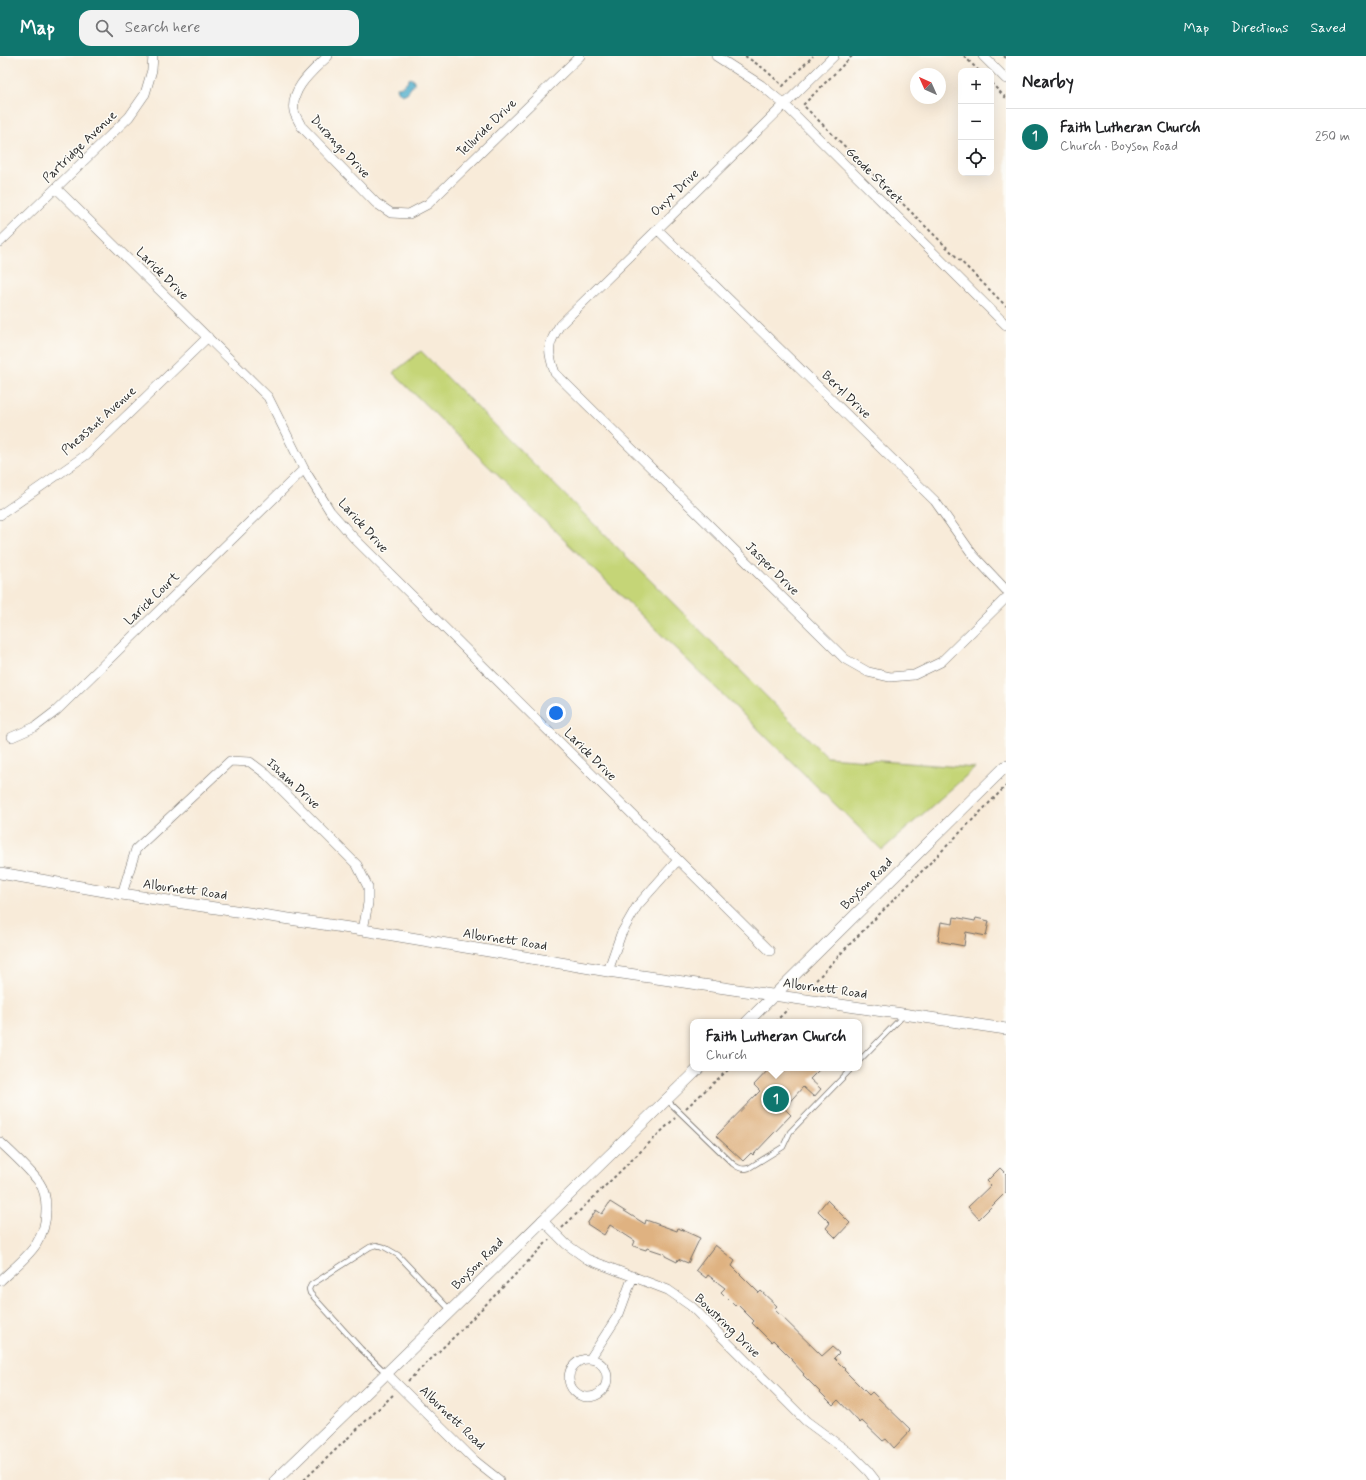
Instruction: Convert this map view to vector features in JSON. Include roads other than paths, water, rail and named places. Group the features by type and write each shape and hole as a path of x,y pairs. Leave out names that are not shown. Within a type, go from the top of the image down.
{"street":[{"name":"Partridge Avenue","path":"0,242 129,117 145,94 152,70 153,56"},
{"name":"Durango Drive","path":"328,56 305,78 295,94 294,111 301,126 376,203 391,213 409,214"},
{"name":"Telluride Drive","path":"409,214 428,204 580,56"},
{"name":"Geode Street","path":"716,56 761,85 785,105 1006,325"},
{"name":"Onyx Drive","path":"550,357 550,340 560,324 834,56"},
{"path":"983,56 1006,79"},
{"name":"Larick Drive","path":"56,188 268,397 304,469 330,511 353,537 770,951"},
{"name":"Beryl Drive","path":"657,229 935,501 974,555 1006,590"},
{"name":"Pheasant Avenue","path":"0,515 86,455 208,337"},
{"name":"Jasper Drive","path":"550,357 555,373 844,659 868,672 890,677 914,675 941,662 1006,598"},
{"name":"Larick Court","path":"12,737 35,727 56,711 304,469"},
{"name":"Isham Drive","path":"122,894 136,849 230,761 250,762 266,774 358,865 368,887 368,903 363,930"},
{"name":"Boyson Road","path":"750,1019 1006,766"},
{"path":"608,971 621,934 636,906 678,860"},
{"name":"Alburnett Road","path":"0,873 122,894 363,930 608,971 1006,1029"},
{"name":"Boyson Road","path":"276,1480 387,1374 542,1220 696,1071"},
{"path":"0,1142 40,1182 46,1201 47,1221 40,1240 30,1252 0,1281"},
{"name":"Bowstring Drive","path":"542,1220 566,1244 587,1259 668,1290 691,1306 802,1416 851,1454 875,1480"},
{"path":"590,1359 619,1314 633,1276"},
{"path":"583,1359 590,1359 601,1363 607,1374 607,1380 602,1391 598,1394 586,1397 579,1395 574,1391 570,1386 568,1379 572,1366 583,1359"},
{"name":"Alburnett Road","path":"387,1374 475,1461 499,1480"}],"lane":[{"path":"862,1058 904,1015"},
{"path":"667,1100 733,1164 738,1168 744,1169 749,1168 783,1147 790,1132 849,1071"},
{"path":"387,1374 361,1349 310,1293 309,1289 311,1284 370,1247 376,1245 384,1247 398,1255 451,1311"}],"water":[{"path":"410,78 414,80 414,84 407,93 402,95 398,91 397,87 403,86"}],"place":[{"name":"Faith Lutheran Church","path":"776,1099"}]}
